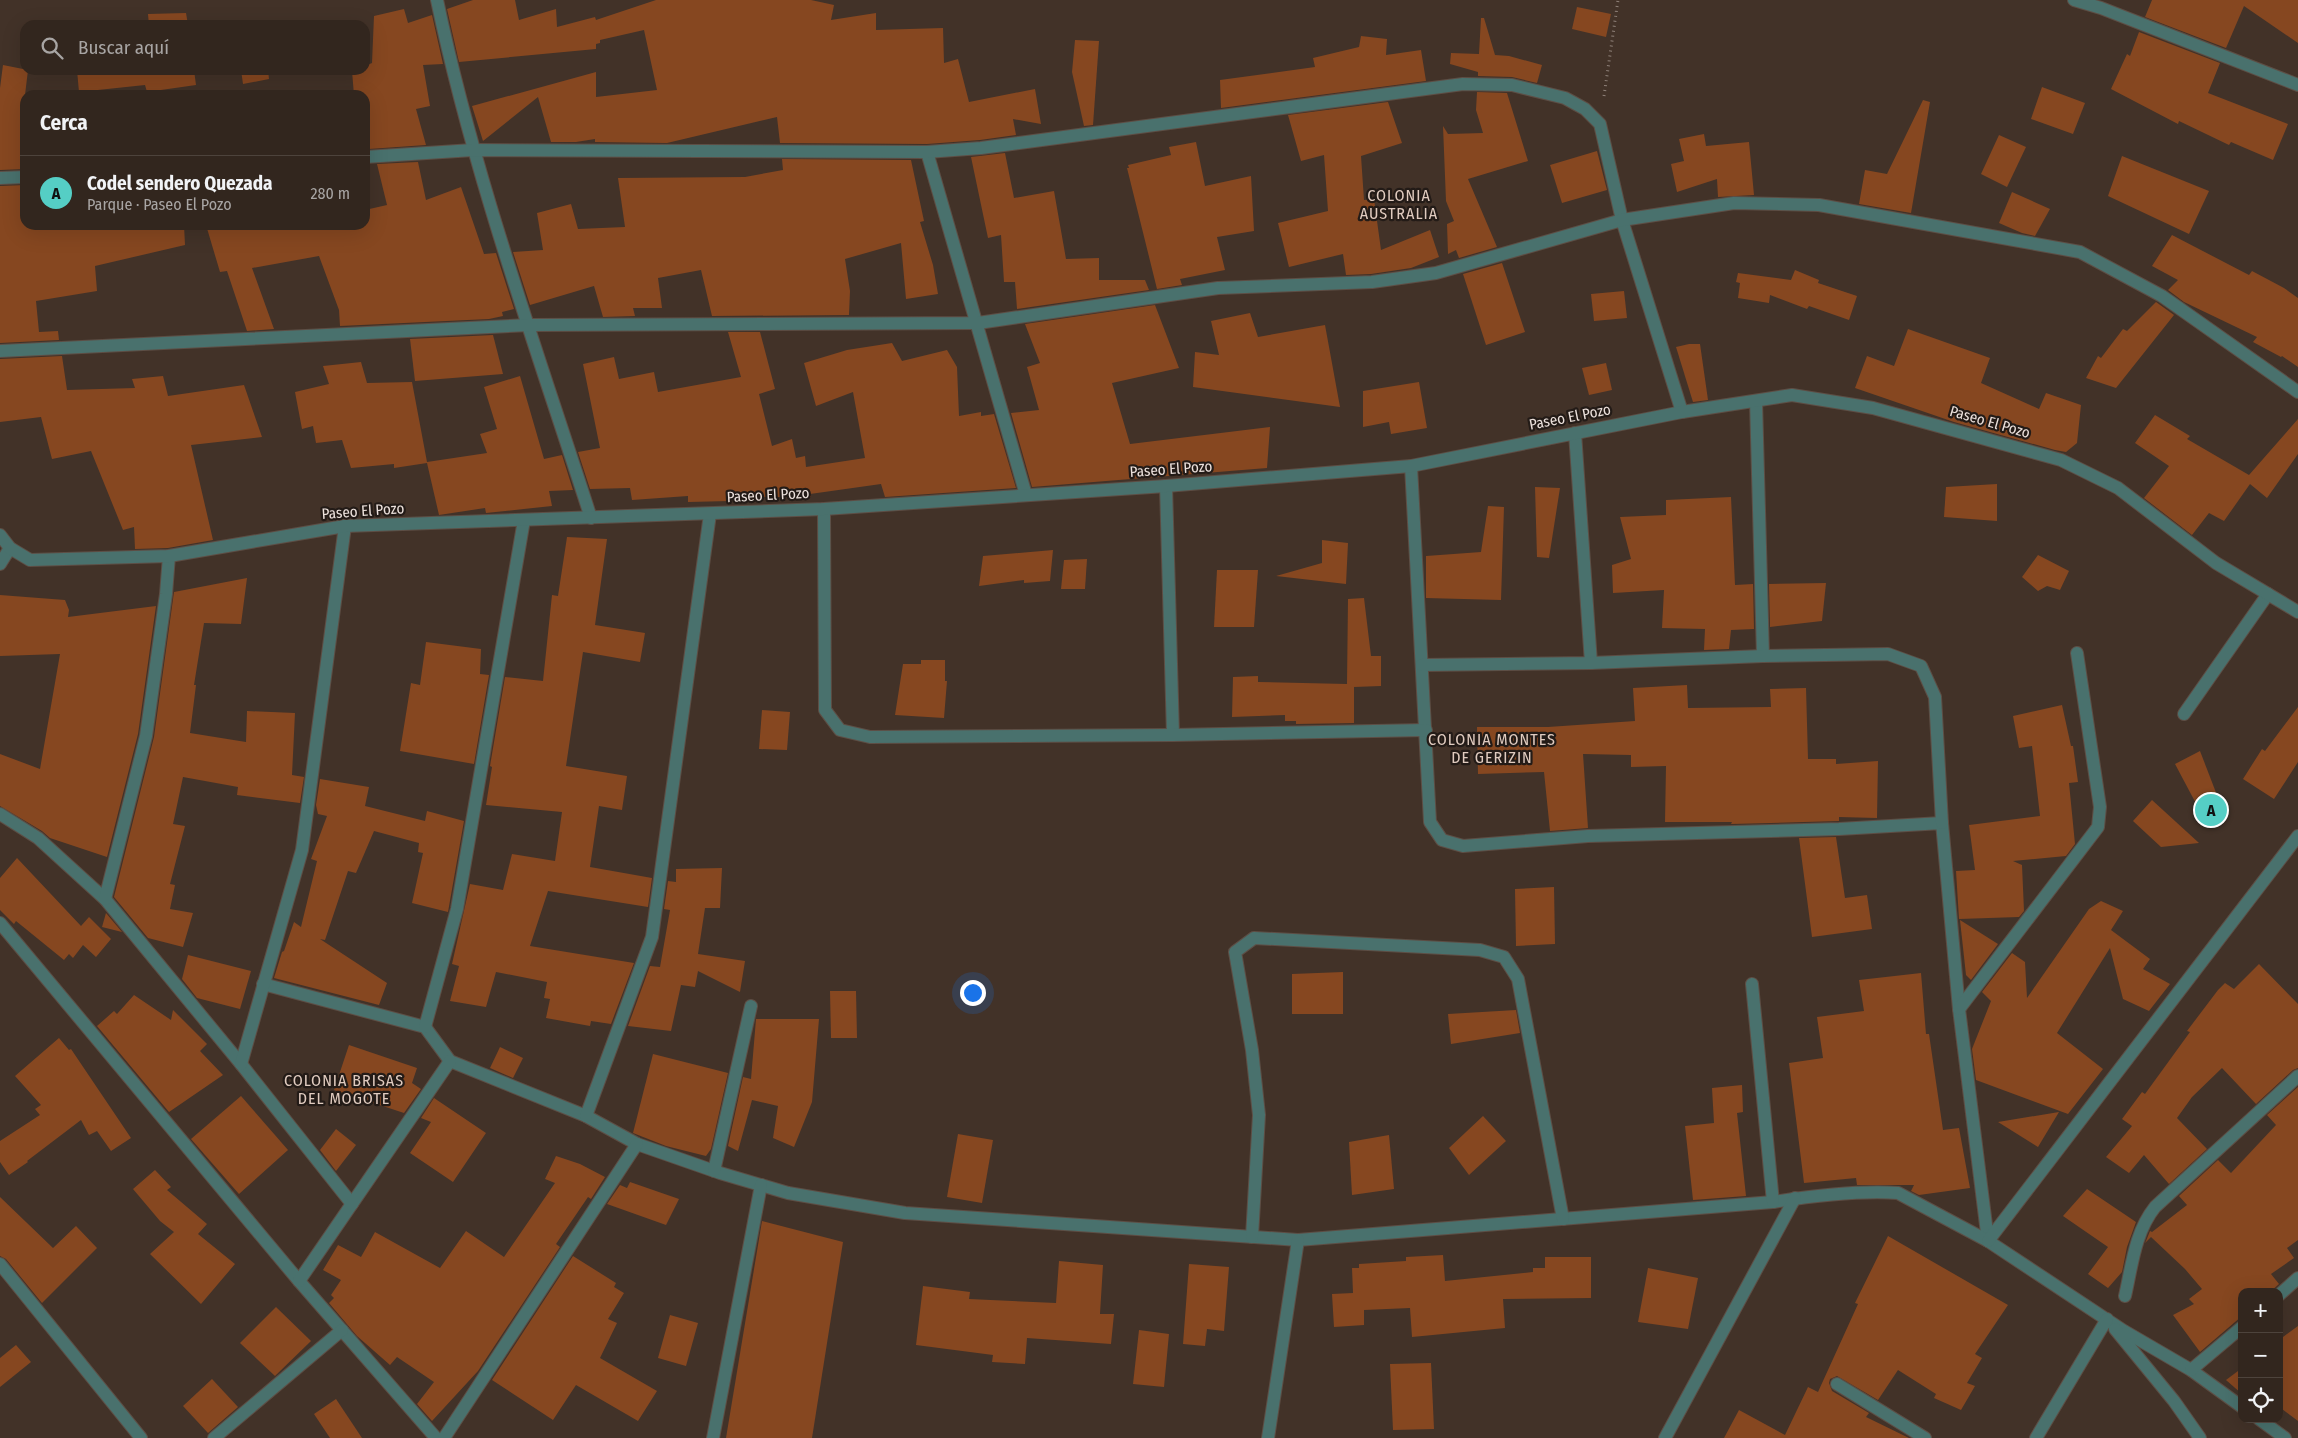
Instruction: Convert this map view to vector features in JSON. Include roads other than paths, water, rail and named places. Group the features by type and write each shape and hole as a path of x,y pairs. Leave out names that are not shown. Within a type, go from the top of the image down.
{"street":[{"path":"437,0 450,62 474,150 591,518"},
{"path":"2074,0 2101,8 2298,85"},
{"path":"370,156 474,150 926,152 981,148 1463,84 1512,85 1564,98 1585,109 1600,124 1622,220 1682,412"},
{"path":"926,152 978,323 1026,495"},
{"path":"0,178 20,177"},
{"path":"0,351 529,325 978,323 1218,288 1372,282 1436,273 1622,220 1734,203 1819,205 2080,252 2162,296 2298,392"},
{"name":"Paseo El Pozo","path":"0,535 10,548 30,560 169,556 345,526 824,509 1166,486 1411,466 1682,412 1792,395 1873,408 2061,460 2118,488 2216,563 2298,612"},
{"path":"1756,401 1764,656"},
{"path":"1575,433 1591,663"},
{"path":"1411,466 1430,822 1442,840 1464,846 1588,836 1839,829 1942,823"},
{"path":"1166,486 1173,735"},
{"path":"824,509 825,710 840,730 870,737 1173,735 1426,730"},
{"path":"586,1116 652,937 710,514"},
{"path":"425,1027 457,909 524,520"},
{"path":"241,1064 302,850 345,526"},
{"path":"0,564 10,548"},
{"path":"105,898 146,736 166,594 169,556"},
{"path":"2184,714 2268,594"},
{"path":"1958,1009 2098,827 2100,807 2077,653"},
{"path":"1422,665 1591,663 1764,656 1888,654 1921,666 1935,697 1942,823 1958,1009 1988,1241"},
{"path":"0,814 38,838 105,898 241,1064 352,1204"},
{"path":"1988,1241 2298,836"},
{"path":"0,923 299,1281 436,1438"},
{"path":"1252,1237 1259,1115 1252,1050 1235,952 1254,938 1480,950 1504,957 1518,979 1563,1219"},
{"path":"263,984 425,1027 450,1061 586,1116 637,1144 714,1171 788,1192 905,1213 1298,1240 1773,1202 1795,1198 1883,1192 1898,1193 1988,1241 2107,1319 2191,1370 2238,1404"},
{"path":"1752,984 1773,1202"},
{"path":"714,1171 751,1006"},
{"path":"299,1281 450,1061"},
{"path":"2125,1296 2138,1238 2145,1220 2155,1207 2298,1076"},
{"path":"444,1438 637,1144"},
{"path":"713,1438 761,1185"},
{"path":"1665,1438 1795,1198"},
{"path":"1268,1438 1298,1240"},
{"path":"0,1264 141,1438"},
{"path":"2283,1291 2298,1278"},
{"path":"2036,1438 2107,1319"},
{"path":"2107,1319 2174,1401 2200,1438"},
{"path":"214,1438 342,1330"},
{"path":"2191,1370 2238,1330"},
{"path":"1837,1384 1925,1438"},
{"path":"2264,1423 2285,1438"}],"place":[{"name":"Codel sendero Quezada","path":"2211,810"}],"district":[{"name":"COLONIA AUSTRALIA","path":"1399,204"},
{"name":"COLONIA MONTES DE GERIZIN","path":"1492,748"},
{"name":"COLONIA BRISAS DEL MOGOTE","path":"344,1089"}]}
